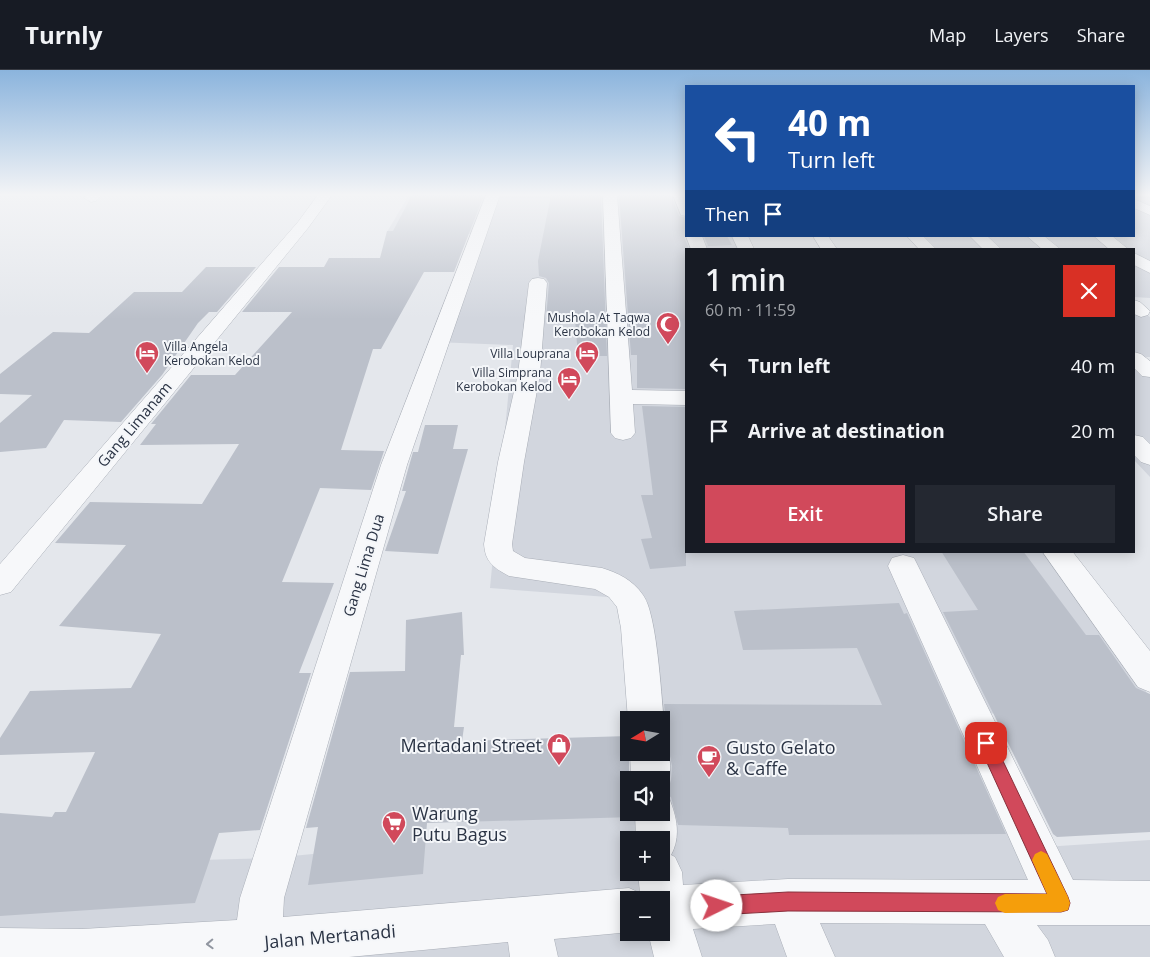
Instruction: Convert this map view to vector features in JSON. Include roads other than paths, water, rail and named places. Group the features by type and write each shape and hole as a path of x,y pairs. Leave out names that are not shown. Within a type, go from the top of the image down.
{"street":[{"name":"Gang Limanam","path":"0,584 292,236"},
{"name":"Gang Lima Dua","path":"258,949 262,898 394,465 478,236"},
{"path":"612,236 623,433"},
{"path":"821,237 828,248"},
{"path":"915,237 927,248"},
{"path":"977,237 992,248"},
{"path":"1035,237 1051,248"},
{"path":"1102,237 1119,248"},
{"path":"1135,259 1150,268"},
{"path":"538,283 528,374 498,544 499,555 506,562 520,568 602,579 620,589 632,603 637,628 645,711"},
{"path":"1135,359 1150,371"},
{"path":"621,396 685,398"},
{"path":"1135,443 1150,457"},
{"path":"1057,553 1150,677"},
{"path":"903,566 1061,903"},
{"name":"Jalan Mertanadi","path":"670,901 997,904 1150,903"},
{"path":"788,901 811,957"},
{"path":"997,904 1031,957"},
{"name":"Jalan Mertanadi","path":"0,950 82,952 258,949 530,938 620,911"},
{"path":"670,938 678,957"}],"place":[{"name":"Mushola At Taqwa Kerobokan Kelod","path":"668,345"},
{"name":"Villa Angela Kerobokan Kelod","path":"147,374"},
{"name":"Villa Louprana","path":"587,374"},
{"name":"Villa Simprana Kerobokan Kelod","path":"569,400"},
{"name":"Mertadani Street","path":"559,766"},
{"name":"Gusto Gelato & Caffe","path":"709,778"},
{"name":"Warung Putu Bagus","path":"394,844"}]}
